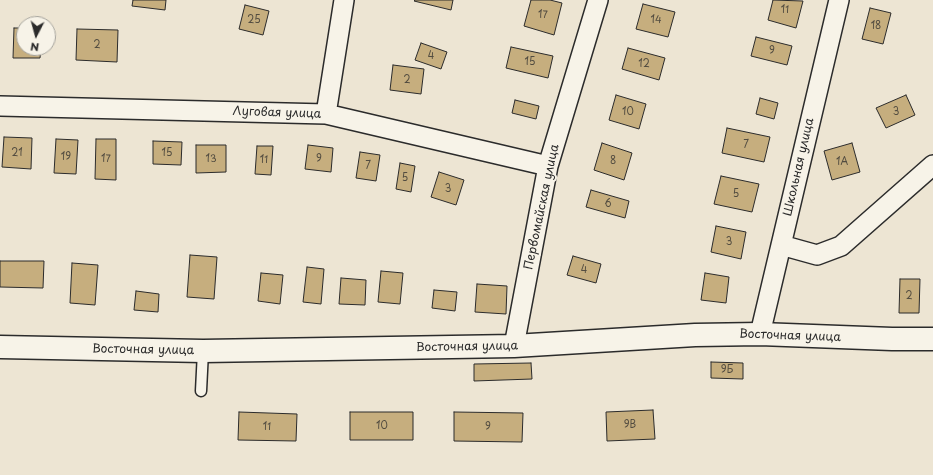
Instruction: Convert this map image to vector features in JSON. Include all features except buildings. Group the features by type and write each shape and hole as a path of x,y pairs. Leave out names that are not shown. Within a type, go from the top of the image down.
{"main road":[{"name":"Восточная улица","path":"0,347 203,351 514,346 695,335 760,334 933,339"}],"street":[{"path":"326,114 344,0"},
{"name":"Первомайская улица","path":"514,346 548,166 598,0"},
{"name":"Школьная улица","path":"760,334 839,0"},
{"name":"Луговая улица","path":"0,106 326,114 548,166"},
{"path":"781,245 816,255 841,246 933,165"}],"lane":[{"path":"201,391 203,351"}]}
